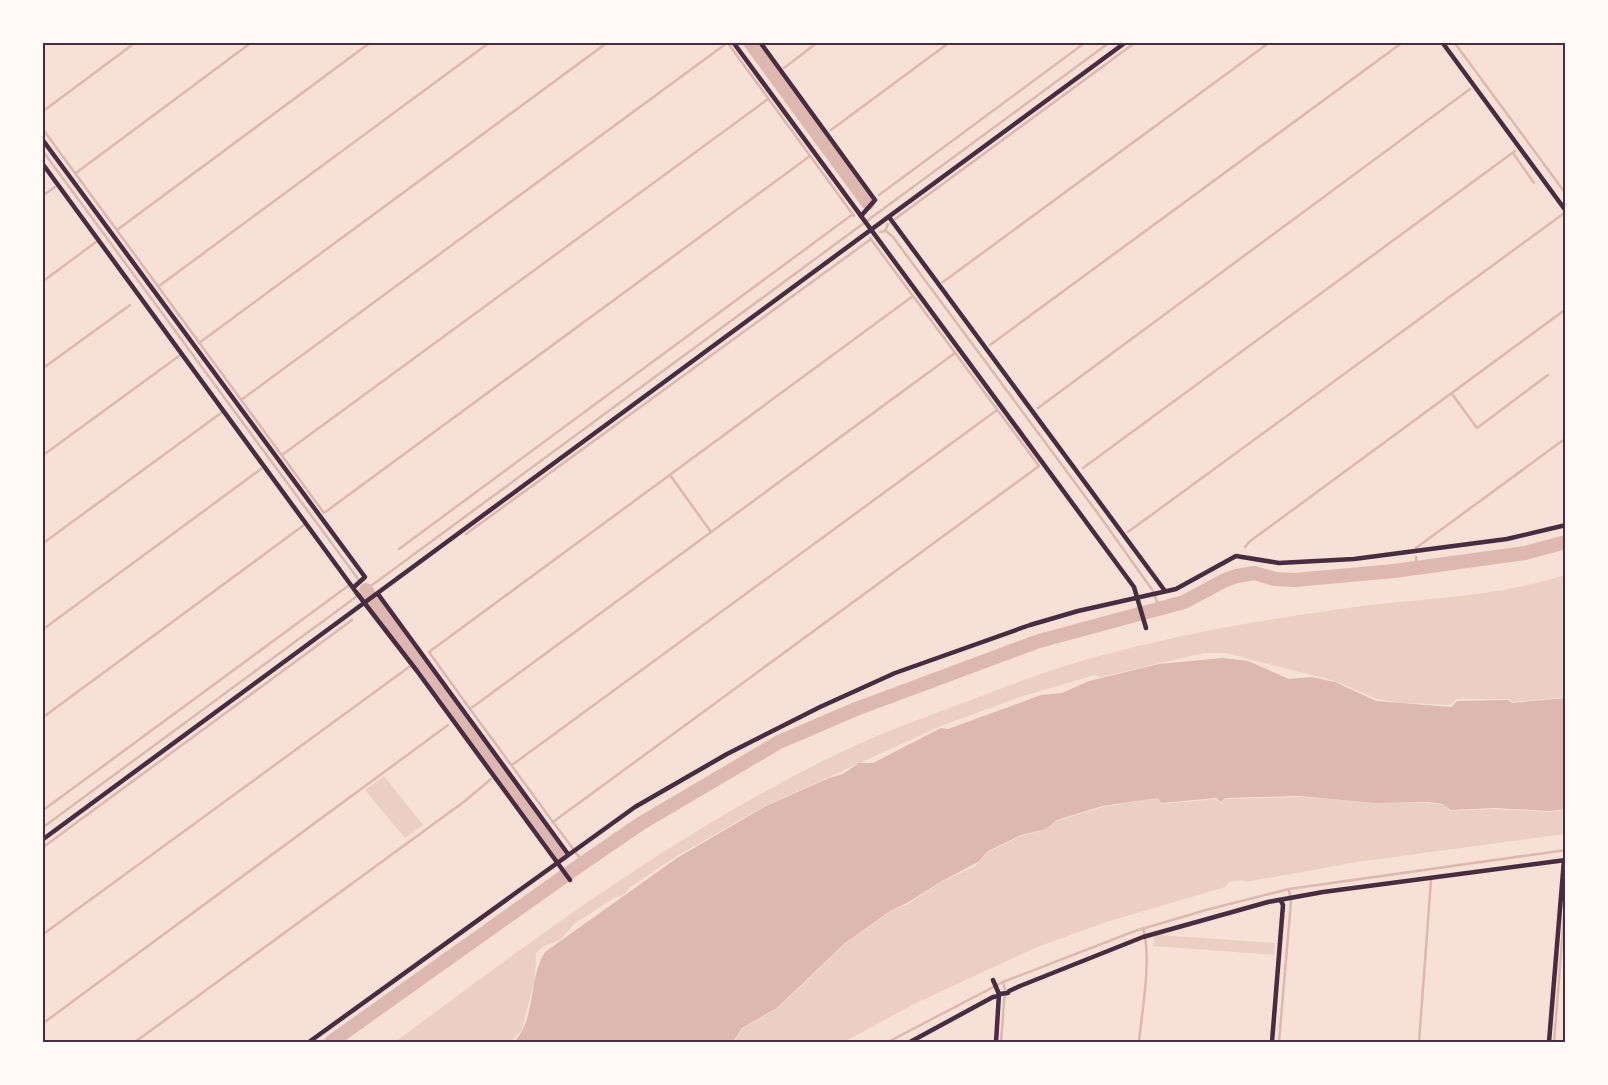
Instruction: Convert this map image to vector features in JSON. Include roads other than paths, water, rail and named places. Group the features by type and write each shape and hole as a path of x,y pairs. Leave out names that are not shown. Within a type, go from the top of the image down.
{"street":[{"path":"733,42 1134,587 1146,628"},
{"path":"760,42 875,200 864,220"},
{"path":"42,840 1126,42"},
{"path":"1442,42 1566,210"},
{"path":"42,139 365,576 354,587"},
{"path":"42,163 354,587 356,593 570,880"},
{"path":"889,217 1165,591"},
{"path":"309,1042 635,807 727,754 845,695 896,673 1030,625 1078,611 1176,589 1236,556 1279,563 1354,559 1506,539 1566,525"},
{"path":"378,594 573,852"},
{"path":"910,1042 1001,993 1146,936 1268,902 1281,901 1293,896 1564,860 1549,1042"},
{"path":"1272,1042 1283,905 1281,901"},
{"path":"994,981 1001,993 996,1042"}],"waterway":[{"path":"42,112 136,42"},
{"path":"76,173 252,42"},
{"path":"117,230 371,42"},
{"path":"159,286 490,42"},
{"path":"199,343 608,42"},
{"path":"727,42 854,216"},
{"path":"750,42 868,203"},
{"path":"784,68 818,42"},
{"path":"831,130 950,42"},
{"path":"879,195 1086,42"},
{"path":"42,828 1110,42"},
{"path":"895,219 1136,42"},
{"path":"943,282 1270,42"},
{"path":"990,345 1403,42"},
{"path":"1454,42 1566,194"},
{"path":"241,400 727,43"},
{"path":"1038,408 1470,89"},
{"path":"282,455 768,99"},
{"path":"42,128 324,513 810,156"},
{"path":"42,150 358,579"},
{"path":"1083,468 1515,151"},
{"path":"1513,153 1534,183"},
{"path":"42,196 55,187"},
{"path":"399,549 853,214"},
{"path":"1128,532 1563,214"},
{"path":"885,231 888,224"},
{"path":"880,232 886,231 893,237 1099,515 1153,591 1159,607"},
{"path":"583,862 553,822 1039,466 870,238"},
{"path":"466,534 871,239"},
{"path":"42,282 96,242"},
{"path":"470,709 429,652 913,296"},
{"path":"42,369 130,305"},
{"path":"1245,547 1249,542 1566,309"},
{"path":"553,822 470,709 955,353"},
{"path":"42,456 179,356"},
{"path":"1452,394 1477,428 1548,375"},
{"path":"512,765 997,410"},
{"path":"42,544 221,413"},
{"path":"1416,548 1566,438"},
{"path":"42,630 261,469"},
{"path":"670,475 711,532"},
{"path":"42,718 304,525"},
{"path":"331,1042 640,824 779,742 856,709 1039,641 1184,602 1225,580 1237,576 1254,573 1275,579 1295,580 1394,571 1525,553 1566,542"},
{"path":"1416,557 1417,567"},
{"path":"1237,570 1237,576"},
{"path":"42,811 348,586"},
{"path":"374,601 561,855"},
{"path":"42,848 352,620"},
{"path":"42,935 409,667"},
{"path":"42,1024 448,725"},
{"path":"495,775 501,774"},
{"path":"135,1042 465,801 491,779"},
{"path":"888,1042 1003,982 1135,931 1206,910 1289,889 1566,850"},
{"path":"1419,1042 1431,880"},
{"path":"1279,1042 1291,901 1289,890"},
{"path":"1554,1042 1566,890"},
{"path":"1139,1042 1147,954 1143,928"},
{"path":"1001,1042 1005,989 1003,982"}]}
